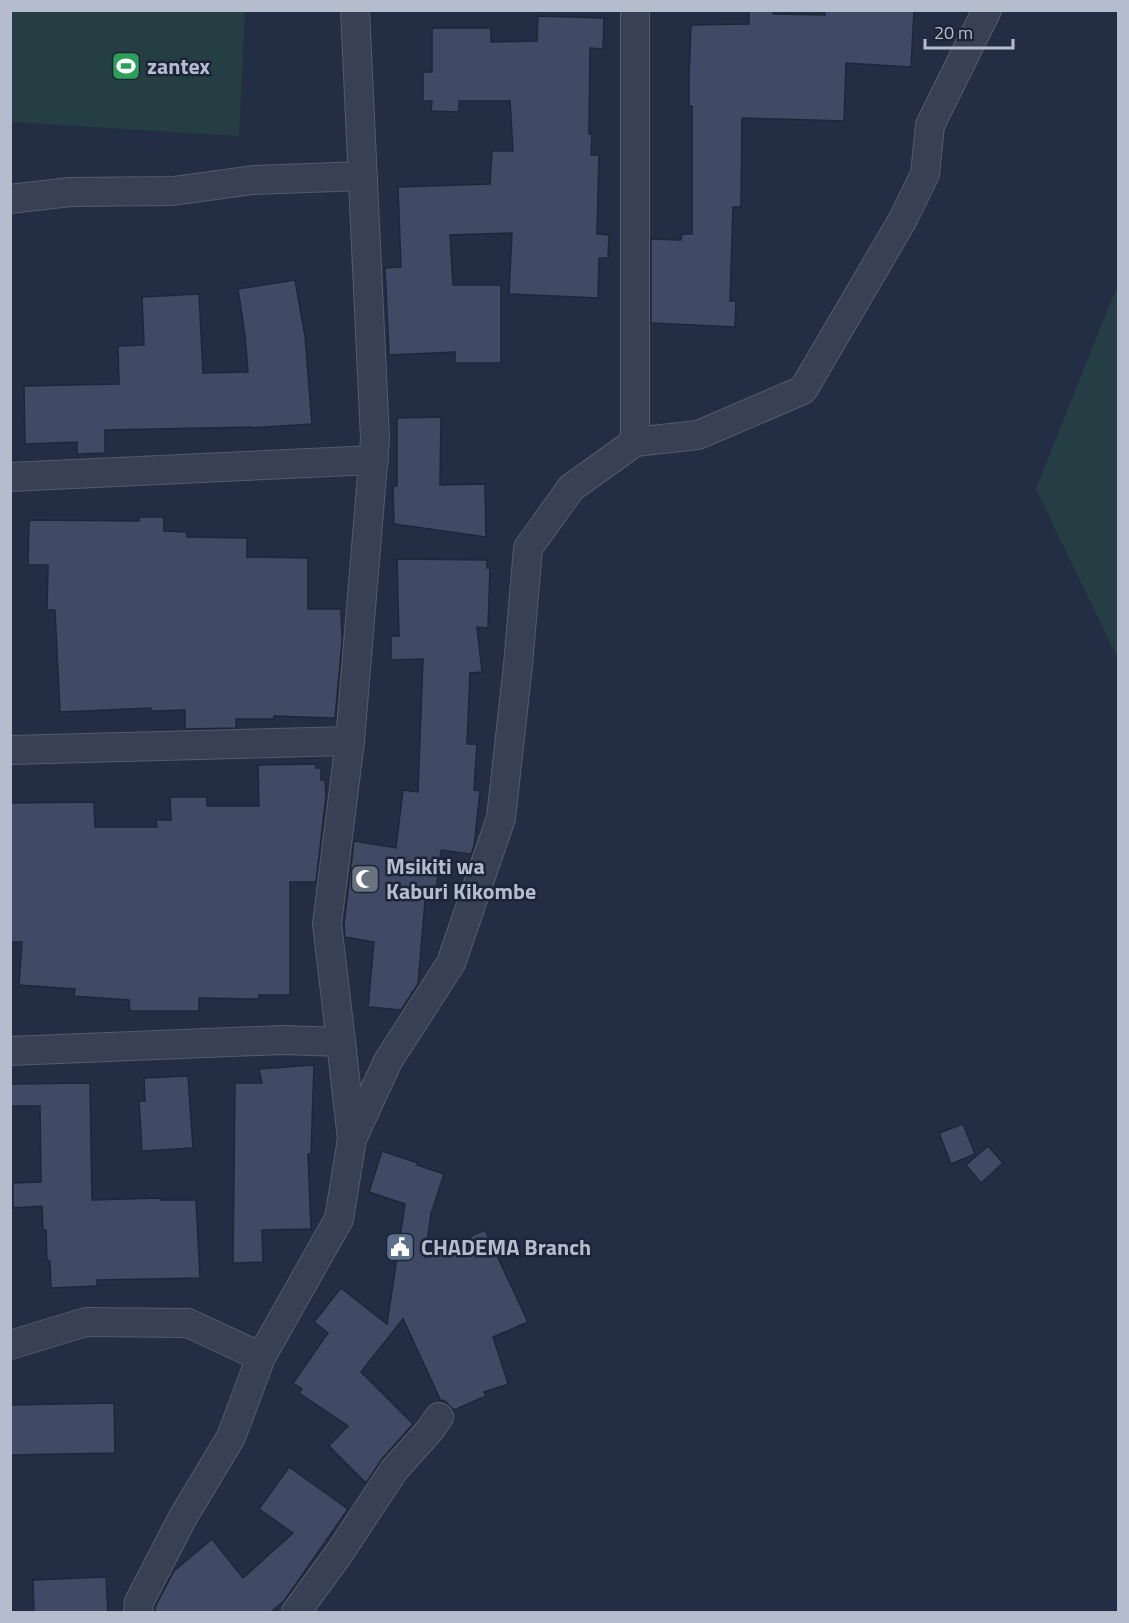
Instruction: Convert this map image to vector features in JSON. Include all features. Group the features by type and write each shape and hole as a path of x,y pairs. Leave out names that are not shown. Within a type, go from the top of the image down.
{"street":[{"path":"352,1139 327,924 350,741 375,428 355,10"},
{"path":"635,10 635,442"},
{"path":"138,1612 139,1602 183,1517 231,1437 261,1357 339,1219 352,1139 388,1061 451,963 501,818 528,548 571,488 635,442 698,435 803,390 902,221 921,184 925,174 930,125 987,10"},
{"path":"10,199 70,192 173,191 254,180 363,176"},
{"path":"10,477 374,460"},
{"path":"10,750 350,741"},
{"path":"10,1051 283,1040 341,1042"},
{"path":"10,1345 86,1322 188,1323 261,1357"},
{"path":"296,1612 338,1555 394,1470 439,1417"}],"green space":[{"name":"zantex","path":"10,11 245,11 239,136 11,122"},
{"path":"1118,284 1118,659 1036,489"}],"building":[{"path":"749,10 773,10 773,14 825,15 825,10 914,10 911,67 846,63 844,121 742,118 741,207 733,207 730,301 736,301 735,327 651,323 651,239 681,240 682,234 692,234 692,106 689,106 691,25 749,24"},
{"path":"538,16 604,18 603,49 590,48 589,134 592,134 591,155 599,155 597,234 609,235 608,258 599,258 598,298 509,294 512,233 450,235 453,285 501,285 501,363 455,363 455,352 389,355 385,268 401,267 398,187 490,184 492,151 513,151 510,101 459,101 459,112 431,111 432,101 423,101 423,72 432,72 432,28 491,28 491,42 537,41"},
{"path":"295,280 305,336 312,424 252,428 105,430 105,453 77,454 77,442 25,444 24,386 119,384 118,346 144,345 142,297 199,294 203,373 248,372 238,289"},
{"path":"441,417 440,485 485,484 486,537 394,524 393,487 397,486 397,418"},
{"path":"139,517 164,517 164,531 187,532 187,537 247,538 247,557 308,558 308,609 341,609 342,641 335,718 274,716 274,719 236,719 236,728 185,729 185,710 151,711 151,708 60,712 55,610 47,610 48,565 28,565 29,520 139,521"},
{"path":"397,559 487,560 487,568 490,568 488,628 477,627 482,672 470,673 467,744 477,744 474,790 480,791 474,846 471,854 441,850 436,891 426,890 418,984 401,1010 368,1007 374,942 345,937 344,924 354,841 396,848 403,790 418,792 423,659 391,660 391,636 399,636"},
{"path":"316,764 316,768 321,768 321,780 325,780 326,796 316,882 290,882 290,995 259,995 259,999 199,998 199,1011 130,1011 129,1000 74,996 75,989 19,985 22,942 10,942 10,803 94,802 95,827 157,827 156,820 171,820 170,797 207,797 207,806 259,806 258,765"},
{"path":"314,1065 311,1154 308,1154 311,1229 262,1230 263,1262 233,1263 235,1083 262,1083 259,1069"},
{"path":"188,1076 193,1148 142,1151 139,1101 145,1101 144,1078"},
{"path":"90,1083 92,1200 160,1198 161,1200 196,1200 200,1278 97,1280 97,1286 51,1288 50,1261 47,1261 46,1230 43,1230 42,1206 13,1208 13,1183 41,1182 40,1106 10,1106 10,1084"},
{"path":"963,1124 975,1154 951,1164 939,1133"},
{"path":"988,1146 1003,1163 981,1183 966,1165"},
{"path":"382,1151 444,1174 431,1214 425,1257 485,1230 528,1322 493,1337 508,1383 484,1392 486,1396 454,1410 444,1400 441,1401 403,1319 361,1372 413,1424 382,1459 366,1483 329,1446 348,1426 299,1393 302,1389 293,1383 328,1333 314,1322 341,1288 387,1324 405,1204 369,1192"},
{"path":"114,1403 115,1453 10,1455 10,1405"},
{"path":"289,1467 348,1509 284,1601 271,1612 155,1612 155,1607 174,1571 212,1539 243,1578 293,1533 259,1509"},
{"path":"106,1577 108,1612 34,1612 33,1580"}],"place":[{"name":"zantex","path":"126,66"},
{"name":"Msikiti wa Kaburi Kikombe","path":"365,879"},
{"name":"CHADEMA Branch","path":"400,1247"}]}
